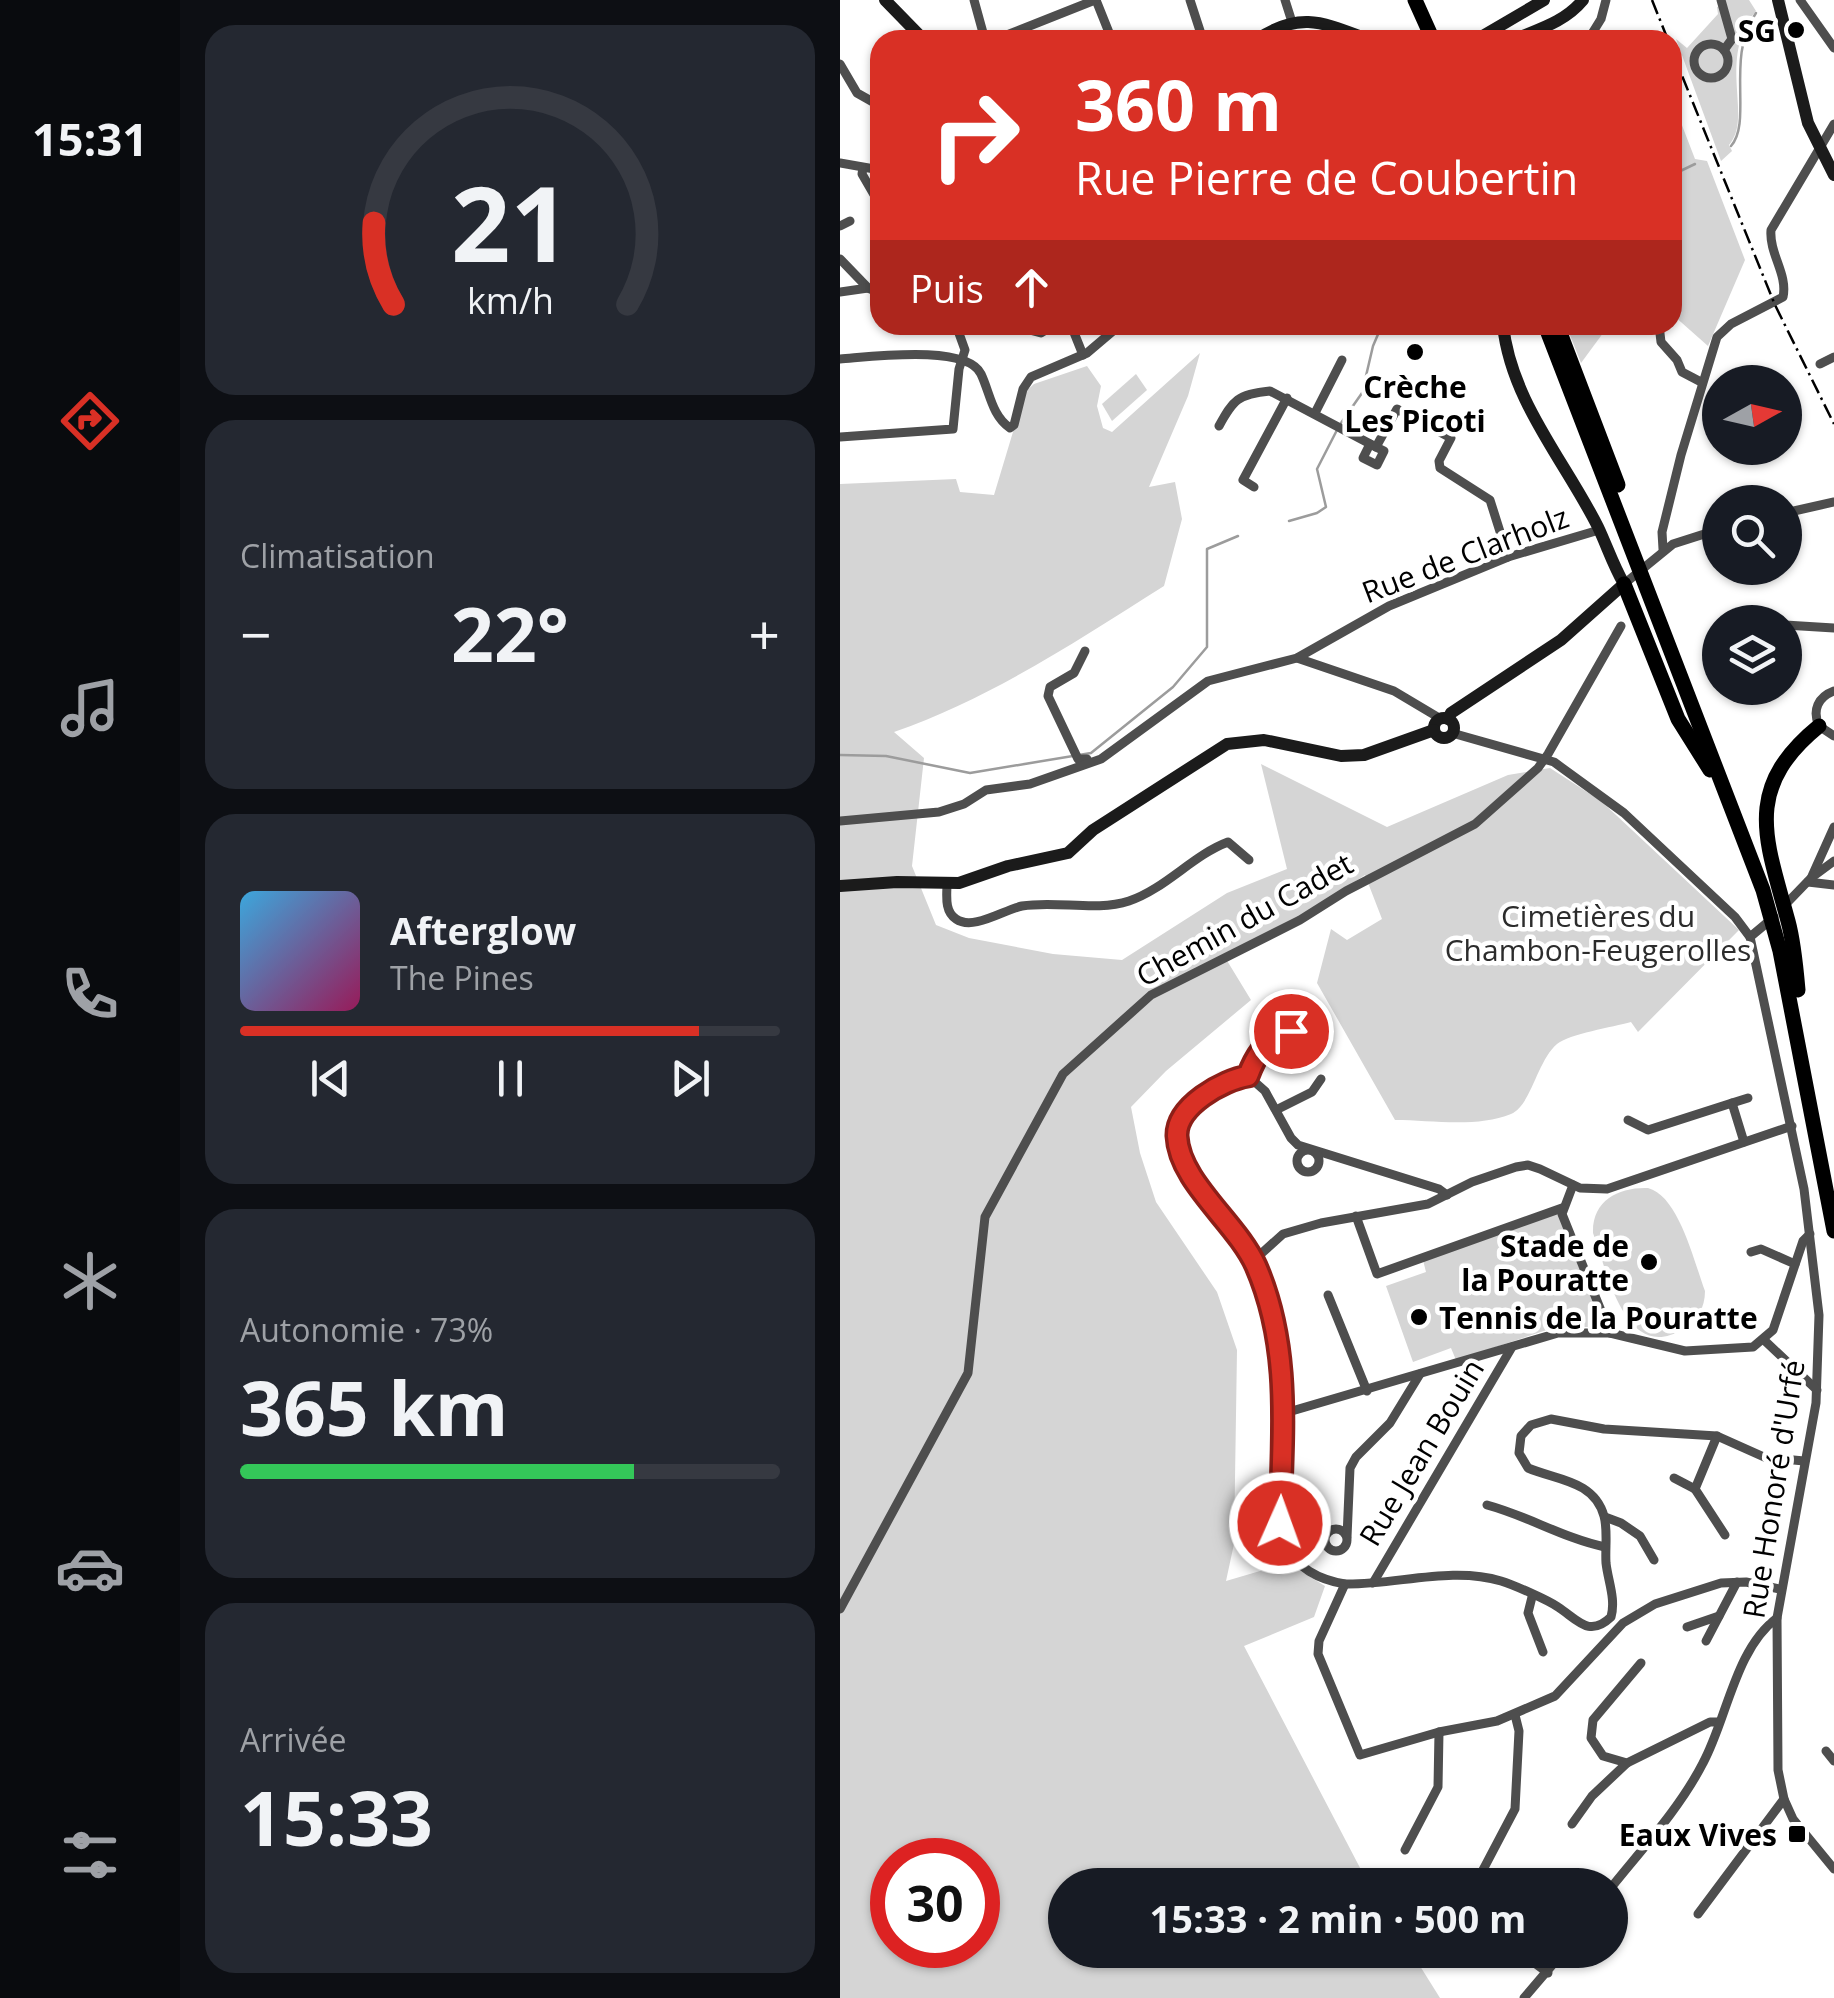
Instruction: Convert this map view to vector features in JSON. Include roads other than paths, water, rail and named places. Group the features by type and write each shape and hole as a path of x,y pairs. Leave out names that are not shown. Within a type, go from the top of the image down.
{"highway":[{"path":"1404,0 1418,30"},
{"path":"1415,0 1429,30"},
{"path":"1549,335 1763,890 1780,952 1834,1231"},
{"path":"1561,335 1765,867 1798,990 1834,1178"},
{"path":"1627,580 1678,719 1728,798"},
{"path":"1798,990 1790,924 1769,856 1765,815 1772,782 1780,767 1819,726"}],"main road":[{"path":"885,0 914,30"},
{"path":"1493,30 1544,0"},
{"path":"1537,30 1574,11 1584,0"},
{"path":"1778,0 1808,122 1834,175"},
{"path":"1276,30 1292,22 1322,22 1343,30"},
{"path":"840,886 960,883 1025,861 1068,853 1093,830 1227,744 1264,740 1353,756 1380,751 1441,722 1561,640 1627,580 1610,560 1599,530 1516,381 1505,335"},
{"path":"1441,722 1453,725 1452,734"}],"street":[{"path":"974,0 982,30"},
{"path":"1019,30 1095,0 1108,30"},
{"path":"1190,0 1199,30"},
{"path":"1284,0 1292,22"},
{"path":"1594,30 1606,0"},
{"path":"1721,0 1732,39 1724,50"},
{"path":"1800,0 1834,48"},
{"path":"840,64 857,93 870,100"},
{"path":"1663,549 1662,532 1701,382 1721,331 1784,298 1771,230 1834,124"},
{"path":"840,163 870,169"},
{"path":"864,168 862,174 870,188"},
{"path":"840,258 868,288"},
{"path":"840,292 868,288"},
{"path":"840,437 950,431 955,423 959,369 965,350 960,335"},
{"path":"1075,335 1083,354"},
{"path":"840,359 964,358 978,367 997,415 1010,428 1014,426 1023,388 1031,377 1083,354 1107,335"},
{"path":"1660,335 1682,372 1701,382"},
{"path":"1820,364 1834,357"},
{"path":"1314,413 1342,360"},
{"path":"1219,426 1232,402 1270,391 1373,445 1397,409 1451,438 1439,461 1440,468 1490,500 1508,557"},
{"path":"1254,487 1243,480 1287,398"},
{"path":"1802,510 1834,502"},
{"name":"Rue de Clarholz","path":"1124,741 1208,681 1298,658 1388,606 1508,557 1599,530"},
{"path":"1627,580 1663,549 1702,535"},
{"name":"Chemin du Cadet","path":"840,1609 968,1373 985,1218 1063,1074 1151,995 1300,920 1346,891 1475,824 1544,759 1621,626"},
{"path":"1802,626 1834,628"},
{"path":"1085,651 1074,673 1050,687 1048,696 1076,756 1089,758 1124,741"},
{"path":"1298,658 1394,691 1441,722"},
{"path":"1834,691 1817,705 1819,726 1834,736"},
{"name":"Rue Honoré d'Urfé","path":"1452,734 1544,759 1569,772 1624,813 1735,917 1750,937 1792,1126 1819,1315 1818,1390 1776,1618 1778,1770 1793,1819 1832,1863"},
{"path":"840,821 939,812 964,804 986,790 1030,784 1101,759 1124,741"},
{"path":"1809,880 1834,827"},
{"path":"947,883 951,915 959,922 970,923 1021,906 1114,904 1132,900 1228,842 1249,860"},
{"path":"1750,937 1834,861"},
{"path":"1809,880 1834,885"},
{"path":"1248,1076 1258,1054 1269,1042 1291,1031"},
{"path":"1447,1195 1439,1189 1312,1150 1291,1138 1266,1091 1248,1076 1232,1078 1207,1094 1183,1115 1176,1132 1188,1171 1254,1261 1278,1332 1285,1414 1280,1523 1285,1544 1311,1573 1345,1584 1483,1577 1556,1605 1581,1626 1602,1626 1613,1610 1605,1517 1581,1485 1528,1468 1520,1453 1522,1436 1530,1425 1551,1419 1604,1429 1718,1436 1764,1457 1804,1461"},
{"path":"1276,1110 1312,1092 1321,1079"},
{"path":"1640,1142 1648,1130 1748,1098"},
{"path":"1732,1103 1744,1142"},
{"path":"1628,1120 1648,1130"},
{"path":"1254,1261 1284,1234 1356,1216 1408,1210 1494,1173 1528,1165 1588,1190 1608,1189 1792,1126"},
{"path":"1573,1185 1562,1214 1610,1333"},
{"path":"1356,1216 1377,1274 1562,1208"},
{"path":"1285,1414 1558,1333 1610,1333 1685,1351 1754,1347 1764,1340 1779,1315 1802,1240 1810,1234"},
{"path":"1759,1237 1756,1250 1795,1264"},
{"path":"1328,1295 1366,1391"},
{"path":"1764,1340 1818,1390"},
{"name":"Rue Jean Bouin","path":"1373,1583 1512,1347"},
{"path":"1347,1537 1350,1468 1356,1456 1390,1423 1420,1374"},
{"path":"1695,1489 1718,1436"},
{"path":"1674,1478 1695,1489 1725,1535"},
{"path":"1487,1505 1528,1517 1580,1542 1605,1547"},
{"path":"1605,1517 1621,1522 1640,1536 1654,1560"},
{"path":"1345,1584 1318,1654 1360,1755 1514,1715 1555,1696 1623,1623 1695,1590 1737,1582 1780,1589"},
{"path":"1706,1641 1737,1582"},
{"path":"1532,1596 1528,1612 1543,1652"},
{"path":"1686,1627 1719,1616"},
{"path":"1626,1868 1694,1780 1759,1631 1776,1618"},
{"path":"1627,1763 1598,1752 1590,1730 1592,1720 1641,1664"},
{"path":"1485,1868 1515,1810 1519,1731 1514,1715"},
{"path":"1572,1824 1592,1796 1627,1763 1710,1722 1720,1722"},
{"path":"1405,1850 1438,1787 1440,1732"},
{"path":"1826,1752 1834,1761"},
{"path":"1698,1914 1784,1799"},
{"path":"1541,1968 1548,1973"},
{"path":"1524,1998 1552,1968"}],"waterway":[{"path":"1731,146 1740,121 1742,49 1756,13"},
{"path":"1682,170 1695,164"},
{"path":"1341,423 1362,393 1378,335"},
{"path":"1289,521 1326,507 1317,469 1337,430"},
{"path":"840,755 886,756 970,773 1091,753 1173,687 1207,647 1207,549 1238,536"}],"railway":[{"path":"1652,0 1664,30"},
{"path":"1682,76 1775,305 1834,424"}],"place":[{"name":"SG","path":"1796,30"},
{"name":"Crèche Les Picoti","path":"1415,352"},
{"name":"Stade de la Pouratte","path":"1649,1262"},
{"name":"Tennis de la Pouratte","path":"1419,1317"},
{"name":"Eaux Vives","path":"1797,1834"}],"park label":[{"name":"Cimetières du Chambon-Feugerolles","path":"1598,932"}]}
